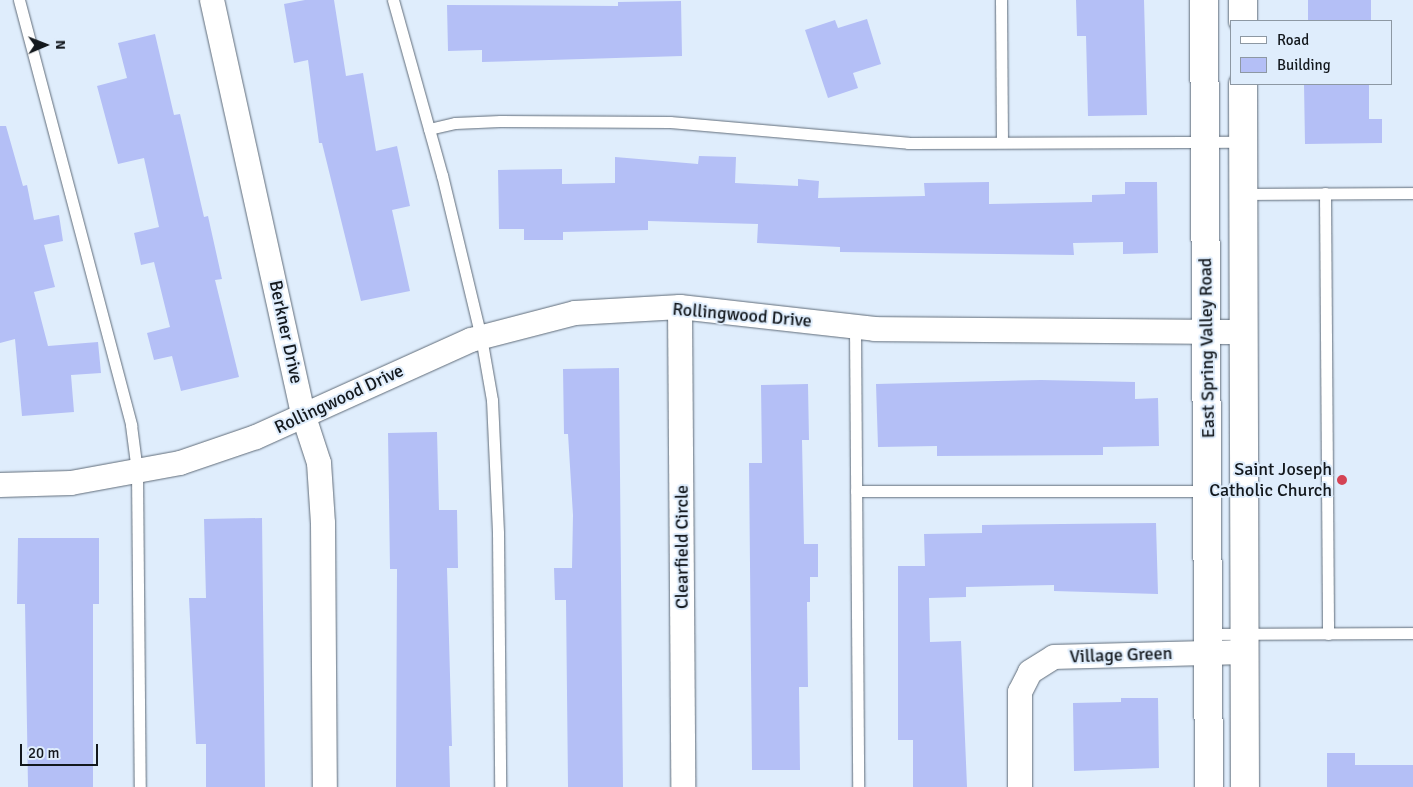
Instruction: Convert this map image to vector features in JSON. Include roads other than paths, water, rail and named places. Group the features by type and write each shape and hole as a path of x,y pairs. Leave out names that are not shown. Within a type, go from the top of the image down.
{"street":[{"name":"Berkner Drive","path":"212,0 304,417 319,463 323,523 325,787"},
{"name":"East Spring Valley Road","path":"1204,0 1210,787"},
{"path":"1243,0 1243,20"},
{"name":"East Spring Valley Road","path":"1243,85 1243,643 1245,787"},
{"name":"Rollingwood Drive","path":"0,485 71,484 180,463 304,417 481,337 575,313 680,307 855,326 1244,332"},
{"name":"Clearfield Circle","path":"680,307 683,787"},
{"name":"Village Green","path":"1020,787 1020,692 1030,672 1054,657 1210,643 1243,643"}],"lane":[{"path":"19,0 131,425 137,471 140,787"},
{"path":"393,0 429,129 481,337 492,400 497,505 500,787"},
{"path":"1001,0 1002,142"},
{"path":"429,129 455,123 500,120 670,122 908,143 1243,142"},
{"path":"1244,194 1413,193"},
{"path":"1325,194 1328,634"},
{"path":"855,326 858,787"},
{"path":"856,491 1209,491"},
{"path":"1243,643 1328,634 1413,633"}],"place":[{"name":"Saint Joseph Catholic Church","path":"1342,480"}]}
